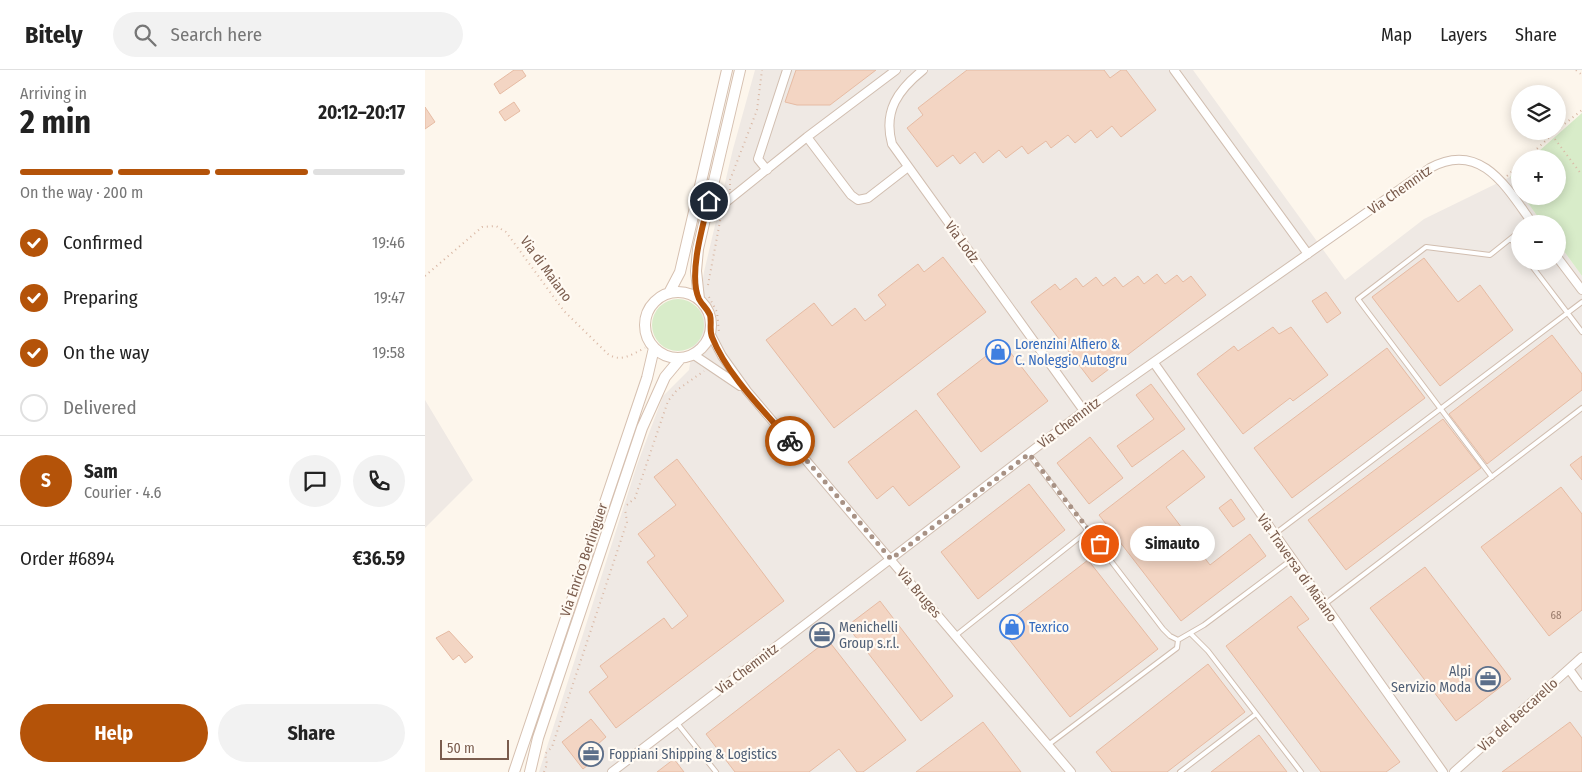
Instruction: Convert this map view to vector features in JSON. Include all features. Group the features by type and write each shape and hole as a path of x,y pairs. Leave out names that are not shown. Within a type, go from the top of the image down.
{"main road":[{"name":"Via Enrico Berlinguer","path":"514,772 647,378 653,346 645,330 647,314 655,301 669,293 680,272 727,70"},
{"path":"653,346 665,356 680,359 694,355 715,336 696,263 740,70"},
{"path":"669,293 705,294"},
{"name":"Via Enrico Berlinguer","path":"530,772 538,738 642,428 665,377 680,359"}],"street":[{"path":"767,170 758,159 787,70"},
{"path":"705,219 807,137 896,70"},
{"name":"Via Lodz","path":"923,70 897,94 890,114 889,125 892,144 1084,411"},
{"path":"1175,70 1308,254"},
{"path":"807,137 851,195 858,200 867,198 908,167"},
{"name":"Via Chemnitz","path":"612,772 1084,411 1436,165 1454,160 1474,162 1491,171 1502,181 1526,215"},
{"path":"1566,269 1582,290"},
{"name":"Via Bruges","path":"715,336 722,356 747,391 1048,745 1066,770"},
{"name":"Via Bruges","path":"694,355 747,391"},
{"name":"Via Traversa di Maiano","path":"1154,363 1291,560 1443,772"},
{"name":"Via del Beccarello","path":"1454,772 1582,657"},
{"path":"1569,669 1582,687"}],"lane":[{"path":"1492,477 1358,299 1426,247 1490,255 1511,239"},
{"path":"1535,270 1582,332"},
{"path":"1274,535 1582,302"},
{"path":"1323,605 1582,408"},
{"path":"1029,454 1163,629 1170,636 1178,640"},
{"path":"955,636 1089,530"},
{"path":"1178,640 1191,634 1291,560"},
{"path":"1191,634 1208,651 1301,772"},
{"path":"1048,745 1177,648 1178,640"},
{"path":"1180,772 1256,714"},
{"path":"677,723 716,772"}],"path":[{"path":"734,197 729,188 730,180 757,110 762,70"},
{"path":"1576,70 1582,75"},
{"path":"1566,123 1582,110"},
{"path":"1536,150 1547,140"},
{"path":"1556,140 1582,175"},
{"path":"1502,181 1511,172"},
{"path":"715,336 717,312 705,294 722,214"},
{"name":"Via di Maiano","path":"425,276 482,227 496,226 506,232 564,311 613,357 625,358 653,346"},
{"path":"544,772 547,764 545,754 552,747 627,522 625,507 635,498 665,407 677,390 711,365"}],"shaded area":[{"path":"755,70 1193,70 1345,280 1424,219 1510,177 1511,205 1529,205 1537,215 1511,215 1511,270 1566,270 1566,254 1582,276 1582,772 539,772 637,465 663,396 689,370 704,272 733,149"},
{"path":"425,400 473,480 425,528"}],"green space":[{"path":"1582,113 1582,276 1566,254 1566,215 1537,215 1529,205 1566,205 1566,150 1540,150 1551,140 1566,140 1566,127"},
{"path":"678,299 692,303 700,311 704,325 700,339 692,347 678,351 664,347 656,339 652,325 656,311 664,303"}],"building":[{"path":"514,70 522,70 526,76 500,94 494,84"},
{"path":"796,70 876,70 830,105 797,105 785,102"},
{"path":"967,70 1104,70 1110,78 1121,70 1126,70 1156,110 1121,137 1112,126 1097,138 1091,130 1075,143 1068,135 1051,148 1046,141 1028,154 1022,146 1006,158 999,150 983,163 975,152 960,164 953,155 937,167 907,128 923,115 918,108"},
{"path":"514,102 520,111 505,121 499,112"},
{"path":"425,107 435,122 425,129"},
{"path":"943,257 986,312 834,428 766,340 814,303 832,326 855,308 865,321 886,305 878,295 918,264 924,272"},
{"path":"1424,258 1458,302 1480,285 1513,330 1440,386 1372,297"},
{"path":"1157,274 1165,284 1177,275 1183,282 1191,276 1206,295 1092,382 1031,302 1055,284 1060,290 1076,278 1083,287 1096,277 1103,286 1115,277 1123,287 1138,276 1144,284"},
{"path":"1326,292 1341,313 1327,323 1312,301"},
{"path":"1273,327 1279,334 1291,327 1328,375 1293,401 1290,398 1243,434 1197,374 1234,346 1238,351"},
{"path":"1552,335 1582,374 1582,390 1487,464 1449,414"},
{"path":"1003,343 1048,401 981,452 937,394"},
{"path":"1387,348 1425,398 1292,498 1254,448"},
{"path":"1151,384 1185,429 1132,467 1117,446 1154,419 1136,395"},
{"path":"916,410 960,467 909,506 893,486 877,499 848,462"},
{"path":"1443,419 1481,468 1346,570 1308,520"},
{"path":"1090,437 1123,478 1089,504 1057,463"},
{"path":"1183,450 1205,477 1166,507 1210,565 1250,534 1266,556 1181,621 1099,515"},
{"path":"1582,456 1582,480 1570,465"},
{"path":"677,459 784,601 616,728 589,692 608,677 600,666 664,618 672,629 688,616 647,562 655,556 638,534 676,505 654,477"},
{"path":"1029,484 1065,530 978,599 941,552"},
{"path":"1561,487 1582,514 1582,610 1549,636 1481,547"},
{"path":"1231,499 1245,519 1233,527 1219,508"},
{"path":"1088,560 1158,649 1070,717 1000,628"},
{"path":"1425,567 1511,679 1456,721 1370,608"},
{"path":"1291,596 1309,619 1297,627 1400,762 1386,772 1321,772 1226,646"},
{"path":"880,601 953,696 921,721 847,626"},
{"path":"449,631 473,657 465,663 459,655 453,660 436,638"},
{"path":"828,640 906,740 863,772 857,772 839,749 809,772 735,772 706,734"},
{"path":"1208,664 1245,712 1167,772 1112,772 1096,752"},
{"path":"591,719 606,737 598,744 604,752 583,769 562,742"},
{"path":"983,722 1021,772 916,772"},
{"path":"1570,722 1582,738 1582,772 1502,772"},
{"path":"1259,735 1287,772 1211,772"},
{"path":"674,759 684,772 657,772"}],"way so far":[{"path":"790,441 891,559 1029,454 1100,544"}],"place":[{"name":"Lorenzini Alfiero & C. Noleggio Autogru","path":"998,352"},
{"name":"Simauto","path":"1100,544"},
{"name":"Texrico","path":"1012,627"},
{"name":"Menichelli Group s.r.l.","path":"822,635"},
{"name":"Alpi Servizio Moda","path":"1488,679"},
{"name":"Foppiani Shipping & Logistics","path":"591,754"}],"route":[{"path":"709,201 696,263 699,299 707,308 712,325 711,334 722,356 747,391 790,441"}]}
